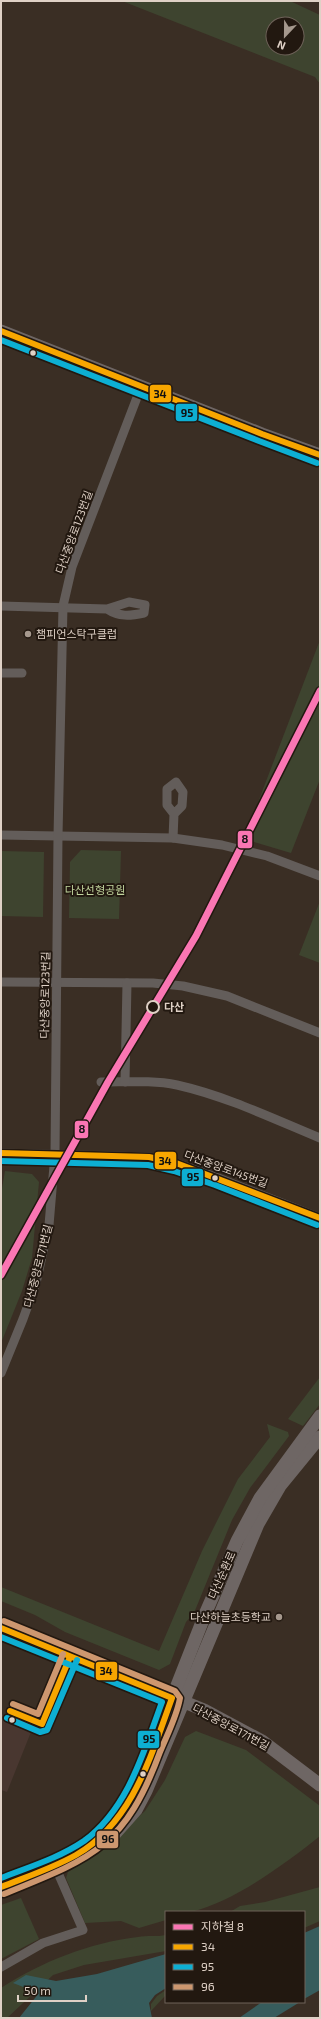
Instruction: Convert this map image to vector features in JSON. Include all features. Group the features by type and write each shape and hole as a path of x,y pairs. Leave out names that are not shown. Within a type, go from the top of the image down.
{"street":[{"path":"1,331 141,387 320,455"},
{"name":"다산중앙로123번길","path":"55,1154 58,836 63,606 72,567 141,387"},
{"path":"1,606 63,606 107,609"},
{"path":"1,673 22,673"},
{"path":"173,838 174,814"},
{"path":"1,835 173,838 237,849 267,856 320,876"},
{"path":"1,982 153,983 207,990 320,1033"},
{"path":"125,1082 127,983"},
{"path":"101,1082 156,1082 177,1085 208,1094 320,1138"},
{"name":"다산중앙로145번길","path":"1,1154 149,1157 176,1163 320,1218"},
{"name":"다산중앙로171번길","path":"1,1373 23,1320 36,1283 49,1225 55,1154"},
{"name":"다산순환로","path":"177,1700 206,1612 248,1520 271,1480 320,1416"},
{"name":"다산순환로","path":"1,1895 56,1868 100,1838 123,1812 177,1700 257,1524 280,1486 320,1437"},
{"name":"다산중앙로171번길","path":"1,1628 204,1710 262,1741 320,1785"},
{"path":"1,1967 43,1943 83,1930 56,1868"},
{"name":"다산순환로","path":"1,1887 56,1868"}],"shaded area":[{"path":"1,1714 33,1727 7,1792 1,1790"}],"green space":[{"path":"122,1 290,1 320,15 320,84 315,77"},
{"path":"320,640 320,779 291,853 244,839"},
{"name":"다산선형공원","path":"81,850 121,851 119,919 69,918 70,862"},
{"name":"다산선형공원","path":"1,851 44,852 43,917 1,916"},
{"path":"320,901 320,963 299,955"},
{"path":"5,1171 32,1174 39,1182 32,1258 22,1291 1,1343 1,1194"},
{"path":"320,1377 320,1404 303,1426 288,1419"},
{"path":"267,1424 288,1432 289,1436 250,1488 232,1520 194,1613 186,1622 170,1664 159,1670 65,1632 35,1615 1,1601 1,1587 159,1651 202,1551 238,1479 270,1437"},
{"path":"196,1731 246,1750 320,1806 320,1836 291,1858 242,1891 208,1907 194,1911 165,1911 165,1920 139,1928 121,1921 85,1923 66,1878 68,1872 98,1854 145,1811 165,1780 185,1737"},
{"path":"320,1887 320,1921 305,1928 305,1911 232,1911 240,1906 265,1902"},
{"path":"21,1898 39,1939 1,1959 1,1905"},
{"path":"165,1935 165,1951 84,1965 53,1975 7,2018 1,2018 1,1988 33,1969 67,1955 102,1944 141,1936"},
{"path":"165,1991 165,1996 151,2011 151,2004 157,1996"}],"water":[{"path":"320,1926 320,1990 305,1998 305,1933"},
{"path":"165,1954 165,1989 155,1995 149,2003 152,2018 19,2018 39,1993 13,1983 26,1975 56,1981 97,1974"},
{"path":"261,2003 298,2003 274,2018 239,2018"}],"metro line":[{"name":"8","path":"1,1275 108,1082 196,936 320,691"}],"transit line":[{"name":"34","path":"1,331 262,434 320,455"},
{"name":"95","path":"1,340 317,463"},
{"name":"34","path":"1,1153 149,1157 176,1163 320,1218"},
{"name":"95","path":"1,1161 148,1165 174,1171 215,1185 317,1225"},
{"name":"96","path":"4,1621 175,1691 180,1698 174,1719 147,1784 133,1809 119,1829 102,1845 83,1858 61,1870 4,1894"},
{"name":"34","path":"1,1628 172,1698 138,1786 112,1825 96,1841 76,1855 49,1868 1,1887"},
{"name":"95","path":"1,1637 162,1702 133,1778 112,1813 99,1828 84,1841 74,1847 44,1862 1,1878"},
{"name":"96","path":"13,1704 38,1714 63,1654"},
{"name":"34","path":"10,1711 42,1724 70,1657"},
{"name":"95","path":"7,1718 40,1732 47,1730 77,1660"}],"place":[{"name":"챔피언스탁구클럽","path":"28,634"},
{"name":"다산","path":"153,1007"},
{"name":"다산하늘초등학교","path":"279,1617"}]}
